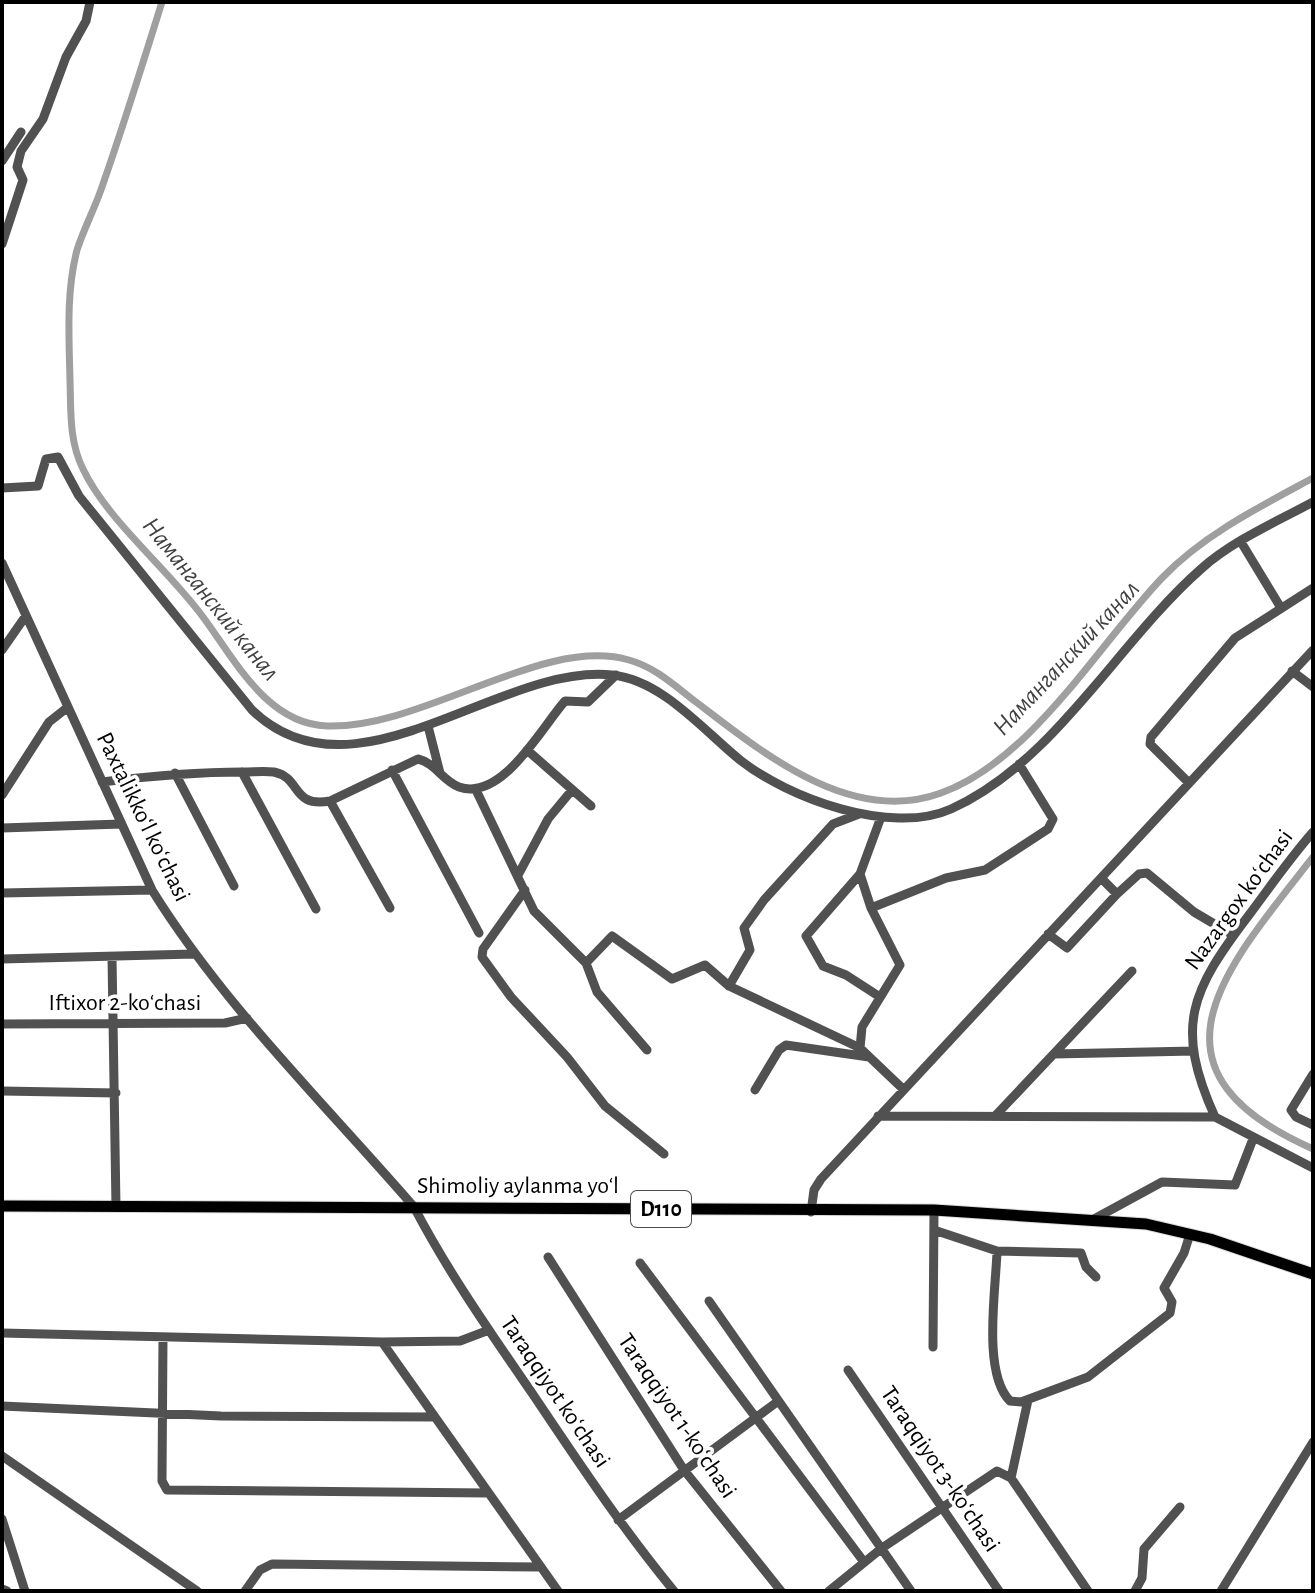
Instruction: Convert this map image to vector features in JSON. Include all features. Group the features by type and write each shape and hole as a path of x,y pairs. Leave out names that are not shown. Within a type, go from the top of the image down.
{"main road":[{"name":"Shimoliy aylanma yoʻl","path":"2,1206 811,1212 934,1210 1146,1224 1190,1234 1313,1274"}],"street":[{"path":"2,244 23,180 17,167 21,151 43,119 66,57 86,21 90,2"},
{"path":"2,161 21,132"},
{"path":"2,488 38,486 46,459 58,457 79,496 195,635 252,710 271,726 295,738 330,744 379,739 428,726 573,677 616,675 635,680 659,694 766,777 818,801 881,817 926,816 949,810 985,790 1019,764 1202,567 1313,502"},
{"path":"1241,542 1281,608"},
{"name":"Paxtalikkoʻl koʻchasi","path":"2,563 152,890 194,954 414,1207"},
{"path":"1189,783 1150,744 1151,737 1235,638 1311,592"},
{"path":"2,650 25,617"},
{"path":"811,1212 814,1190 902,1088 1292,671 1311,655"},
{"path":"1292,671 1313,687"},
{"path":"102,782 175,773 280,774 303,799 318,803 330,801 418,759 461,788 476,790 497,781 527,750 565,701 588,702 616,675"},
{"path":"2,795 49,722 68,707"},
{"path":"428,726 440,774"},
{"path":"527,750 591,806"},
{"path":"871,908 946,878 985,870 1048,829 1053,819 1019,764"},
{"path":"392,770 479,933"},
{"path":"242,772 316,909"},
{"path":"175,773 234,886"},
{"path":"514,872 570,788"},
{"path":"476,790 534,911 586,963 597,992 647,1050"},
{"path":"330,801 390,908"},
{"path":"729,986 750,950 744,928 764,900 833,824 862,813"},
{"path":"880,997 846,975 823,966 806,936 860,874 881,817"},
{"path":"2,828 121,824"},
{"name":"Nazargox koʻchasi","path":"1215,1117 1197,1071 1191,1027 1194,1004 1203,980 1233,935 1313,832"},
{"path":"1048,934 1067,948 1117,894 1139,874 1147,873 1194,912 1233,935"},
{"path":"860,874 871,908 900,965 862,1027 860,1048"},
{"path":"1101,878 1117,894"},
{"path":"2,893 152,890"},
{"path":"525,890 483,949 482,957 521,1009 567,1057 592,1093 617,1119 664,1154"},
{"path":"586,963 613,937 666,977 676,978 705,965 729,986 860,1048 902,1088"},
{"path":"2,959 194,954"},
{"path":"112,957 116,1207"},
{"path":"996,1115 1132,971"},
{"name":"Iftixor 2-koʻchasi","path":"2,1024 225,1023 247,1018"},
{"path":"755,1090 779,1050 786,1045 869,1057"},
{"path":"1054,1054 1194,1051"},
{"path":"1313,1074 1291,1110 1296,1117 1313,1125"},
{"path":"2,1091 116,1093"},
{"path":"878,1116 1215,1117 1313,1168"},
{"path":"1094,1219 1162,1182 1235,1185 1253,1139"},
{"name":"Taraqqiyot koʻchasi","path":"414,1207 436,1250 489,1330 618,1520 674,1591"},
{"path":"933,1347 937,1231 934,1210"},
{"path":"937,1231 997,1251 1081,1253 1096,1277"},
{"path":"997,1251 994,1363 1004,1395 1015,1403 1088,1377 1170,1313 1172,1302 1164,1288 1184,1253 1190,1234"},
{"name":"Taraqqiyot 1-koʻchasi","path":"548,1257 684,1470 781,1591"},
{"path":"640,1263 864,1562"},
{"path":"709,1301 911,1591"},
{"path":"2,1333 382,1342 460,1341 489,1330"},
{"path":"163,1337 162,1486 173,1492 488,1493"},
{"path":"382,1342 558,1591"},
{"name":"Taraqqiyot 3-koʻchasi","path":"848,1370 999,1591"},
{"path":"1011,1478 1028,1400"},
{"path":"618,1520 777,1402"},
{"path":"2,1406 162,1413 435,1417"},
{"path":"1221,1591 1313,1442"},
{"path":"2,1456 197,1591"},
{"path":"829,1591 882,1548 994,1472 1006,1473 1011,1478 1088,1591"},
{"path":"1135,1591 1142,1578 1144,1549 1180,1507"},
{"path":"2,1519 25,1591"},
{"path":"245,1591 260,1570 272,1564 540,1567"}],"waterway":[{"name":"Наманганский канал","path":"162,2 100,192 77,250 69,331 73,437 83,469 107,507 189,599 254,687 287,714 306,723 327,726 364,723 443,700 521,671 559,660 595,656 629,660 647,667 779,762 842,792 874,800 907,801 941,793 974,777 1034,729 1138,605 1178,563 1233,522 1313,478"},
{"name":"Наманганский канал","path":"1313,857 1251,938 1227,977 1212,1015 1211,1051 1224,1085 1257,1118 1313,1149"}]}
